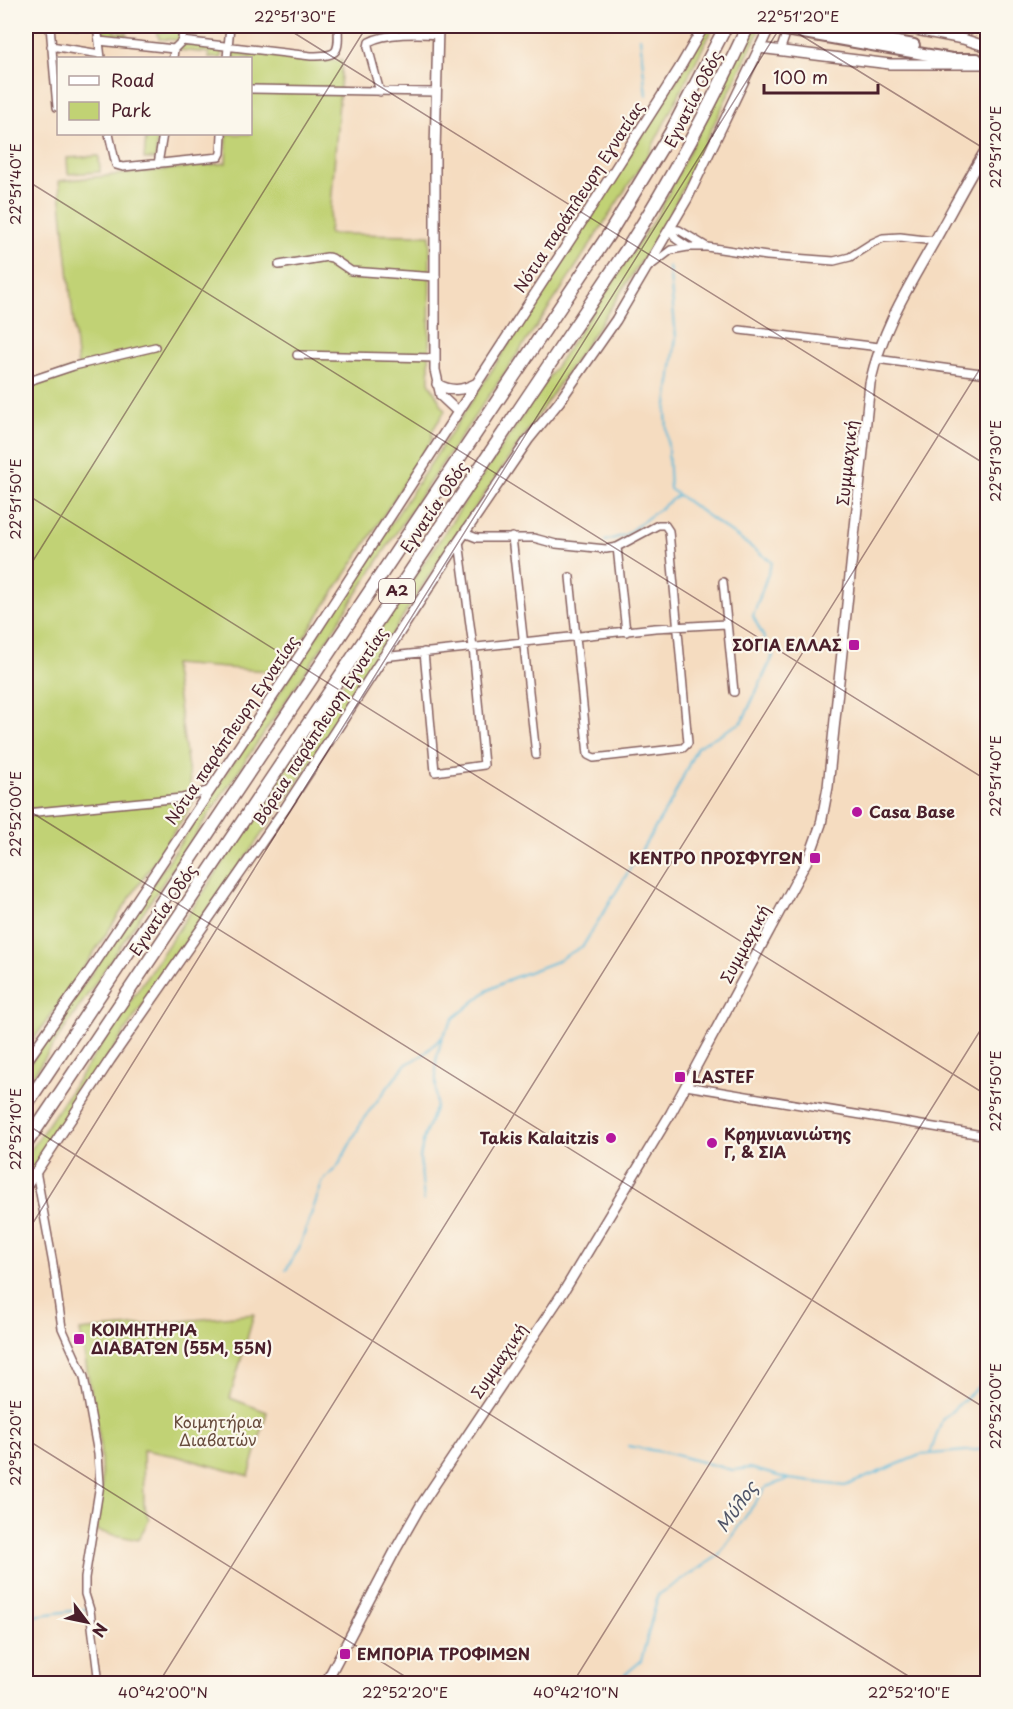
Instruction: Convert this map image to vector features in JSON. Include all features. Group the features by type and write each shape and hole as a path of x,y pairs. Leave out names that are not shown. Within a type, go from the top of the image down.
{"highway":[{"name":"Εγνατία Οδός","path":"26,1105 609,234 671,132 726,26"},
{"name":"Εγνατία Οδός","path":"26,1144 629,246 695,134 748,26"}],"main road":[{"path":"759,26 791,28 952,59 984,62"},
{"path":"806,26 953,52 984,62"}],"street":[{"path":"50,26 57,98"},
{"path":"51,46 100,56 97,26 66,26"},
{"path":"173,57 174,50 182,41 183,26"},
{"path":"227,57 230,26"},
{"path":"182,41 329,56 339,47 338,26"},
{"name":"Νότια παράπλευρη Εγνατίας","path":"28,1058 63,1010 210,790 458,412 673,78 704,26"},
{"name":"Βόρεια παράπλευρη Εγνατίας","path":"26,1187 286,807 462,537 528,440 559,402 597,347 670,229 702,170 770,26"},
{"path":"895,26 963,39 987,47"},
{"path":"780,51 791,28"},
{"path":"380,92 368,47 369,42 377,38 438,30 435,358 444,400 458,412"},
{"path":"99,41 174,50"},
{"path":"759,48 890,64 984,62"},
{"path":"252,90 436,92"},
{"path":"109,135 116,165 123,167 219,157 222,135"},
{"path":"158,164 162,135"},
{"name":"Συμμαχική","path":"325,1683 422,1505 564,1291 686,1086 810,855 821,824 831,757 870,383 879,346 904,294 987,146"},
{"path":"670,229 676,239 688,247"},
{"path":"670,229 679,230 707,247"},
{"path":"645,270 671,250 688,247 707,247 767,256 834,261 850,257 883,238 900,237 934,241"},
{"path":"279,265 327,257 351,271 435,277"},
{"path":"740,330 879,346"},
{"path":"26,382 74,366 155,347"},
{"path":"297,355 435,358"},
{"path":"876,359 987,374"},
{"path":"439,385 457,390 477,382"},
{"path":"424,652 435,772 484,765 462,537 534,538 548,543 606,549 617,547 658,525 665,525 668,528 688,743 686,746 594,758 588,755 570,577"},
{"path":"512,537 536,755"},
{"path":"617,547 626,632"},
{"path":"723,582 734,692"},
{"path":"382,657 677,626 726,624"},
{"path":"26,813 182,798 210,790"},
{"path":"26,1044 28,1058"},
{"path":"686,1086 987,1136"},
{"path":"36,1171 62,1328 84,1377 98,1454 100,1484 85,1583 99,1683"}],"green space":[{"path":"102,26 115,26 115,32 127,33 127,41 104,39"},
{"path":"169,26 180,26 179,40 159,39 157,31 168,32"},
{"path":"706,26 714,26 649,153 557,296 419,498 324,644 26,1086 26,1069 155,881 476,395 687,64"},
{"path":"750,29 759,31 666,223 428,577 294,788 156,985 26,1180 26,1157 658,214"},
{"path":"184,44 222,48 221,57 209,57 209,53 178,50"},
{"path":"232,51 342,61 329,234 430,235 429,382 445,411 432,431 432,439 281,672 173,664 193,803 67,993 26,1050 26,385 78,367 59,181 226,163 227,135 252,135 252,57 232,57"},
{"path":"146,137 158,138 155,159 144,159"},
{"path":"99,156 100,172 68,174 67,158"},
{"name":"Κοιμητήρια Διαβατών","path":"254,1314 230,1398 267,1412 249,1476 176,1456 143,1450 144,1505 149,1520 138,1540 96,1531 102,1487 100,1441 80,1331"}],"waterway":[{"path":"640,37 646,95"},
{"path":"424,1201 420,1158 424,1137 436,1106 436,1061 442,1037 454,1018 487,991 510,979 555,962 583,946 672,800 697,747 742,722 773,656 753,616 772,562 670,489 666,412 676,337 669,266"},
{"path":"605,541 625,535 678,495"},
{"path":"286,1270 299,1248 323,1181 338,1166 364,1118 405,1065 423,1055 441,1038"},
{"path":"930,1454 942,1420 978,1387 988,1381"},
{"path":"628,1446 668,1453 732,1470 750,1468 789,1479"},
{"name":"Μύλος","path":"614,1684 641,1661 658,1595 718,1556 766,1487 789,1479 845,1486 920,1455 988,1449"},
{"path":"26,1617 86,1609"}],"place":[{"name":"ΣΟΓΙΑ ΕΛΛΑΣ","path":"854,645"},
{"name":"Casa Base","path":"857,812"},
{"name":"ΚΕΝΤΡΟ ΠΡΟΣΦΥΓΩΝ","path":"815,858"},
{"name":"LASTEF","path":"680,1077"},
{"name":"Takis Kalaitzis","path":"611,1138"},
{"name":"Κρημνιανιώτης Γ, & ΣΙΑ","path":"712,1143"},
{"name":"ΚΟΙΜΗΤΗΡΙΑ ΔΙΑΒΑΤΩΝ (55Μ, 55Ν)","path":"79,1339"},
{"name":"ΕΜΠΟΡΙΑ ΤΡΟΦΙΜΩΝ","path":"345,1654"}]}
